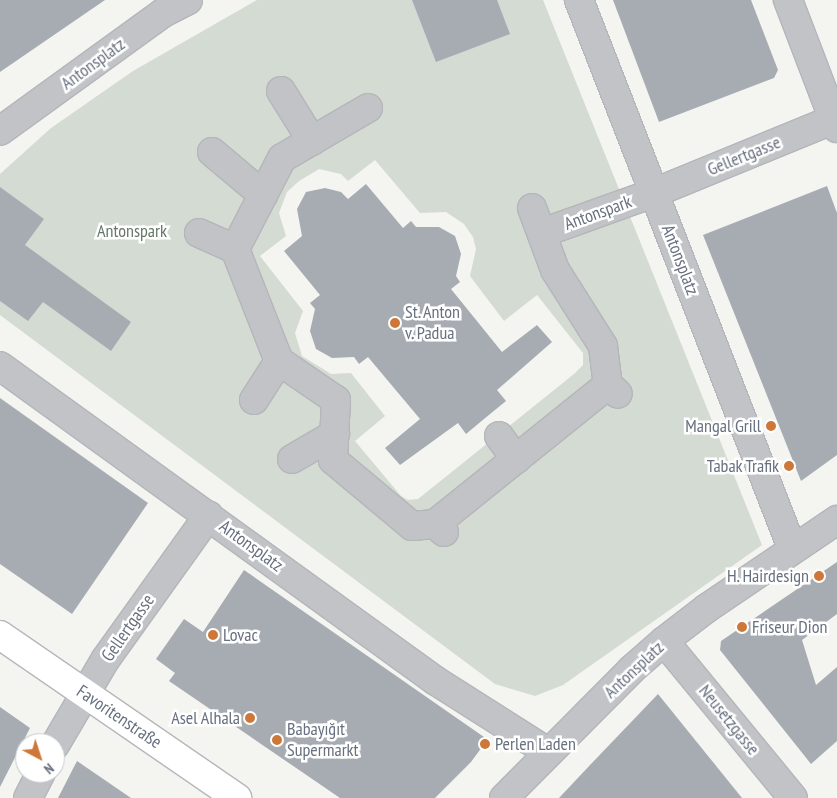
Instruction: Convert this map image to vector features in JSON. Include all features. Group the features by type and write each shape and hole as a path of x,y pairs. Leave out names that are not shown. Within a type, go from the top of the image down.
{"main road":[{"name":"Favoritenstraße","path":"0,635 237,798"}],"street":[{"name":"Antonsplatz","path":"0,130 158,6 188,0"},
{"name":"Antonsplatz","path":"0,366 209,515 436,681 548,752 664,641 792,548 579,0"},
{"path":"788,0 835,124"},
{"path":"281,91 312,141"},
{"path":"235,249 282,158 368,108"},
{"name":"Gellertgasse","path":"654,193 835,124"},
{"path":"212,152 263,194"},
{"name":"Antonspark","path":"516,459 613,390 603,346 555,270 537,221 654,193"},
{"path":"199,233 235,249 279,361 336,400 333,460 412,526 439,528 516,459 498,436"},
{"path":"254,400 279,361"},
{"path":"292,459 335,434"},
{"name":"Gellertgasse","path":"62,733 84,693 209,515"},
{"path":"792,548 837,520"},
{"name":"Neusetzgasse","path":"664,641 793,798"},
{"path":"504,798 548,752"},
{"path":"28,798 35,783"}],"green space":[{"name":"Antonspark","path":"257,0 543,0 762,545 563,685 535,696 495,684 0,315 0,174 51,128 133,71","holes":["375,160 420,213 446,212 464,224 473,237 476,249 470,276 504,321 537,295 583,353 583,365 418,499 408,500 401,496 355,441 385,416 351,373 331,374 302,356 295,333 303,311 260,256 286,236 279,213 287,192 299,181 319,169 341,174 348,181"]}],"building":[{"path":"0,0 105,0 0,72"},
{"path":"412,0 497,0 510,34 436,62"},
{"path":"613,0 751,0 778,70 774,78 659,122"},
{"name":"St. Anton v. Padua","path":"366,184 403,228 411,221 416,227 439,227 455,236 461,254 456,276 460,282 451,289 502,352 537,325 552,342 497,390 506,401 466,434 458,423 400,465 385,448 420,419 368,357 359,364 354,357 332,358 316,349 310,331 315,309 310,303 320,295 284,251 302,236 297,209 306,192 325,188 341,192 348,199"},
{"path":"827,186 837,213 837,455 801,481 703,235"},
{"path":"0,187 44,219 25,245 131,322 111,351 43,302 28,321 0,301"},
{"path":"0,398 148,503 72,614 0,564"},
{"path":"837,562 837,614 802,640 816,685 837,667 837,741 811,764 720,650 721,641"},
{"path":"244,570 484,737 482,747 471,762 435,798 340,798 169,681 175,673 156,659 184,619 203,632"},
{"path":"658,694 742,798 559,798 591,764"},
{"path":"0,707 30,728 27,733 15,733 15,758 0,787"},
{"path":"77,761 131,798 58,798"}],"place":[{"name":"St. Anton v. Padua","path":"395,323"},
{"name":"Mangal Grill","path":"771,426"},
{"name":"Tabak Trafik","path":"789,466"},
{"name":"H. Hairdesign","path":"819,576"},
{"name":"Friseur Dion","path":"742,627"},
{"name":"Lovac","path":"213,635"},
{"name":"Asel Alhala","path":"250,718"},
{"name":"Babayığıt Supermarkt","path":"277,740"},
{"name":"Perlen Laden","path":"485,744"}]}
